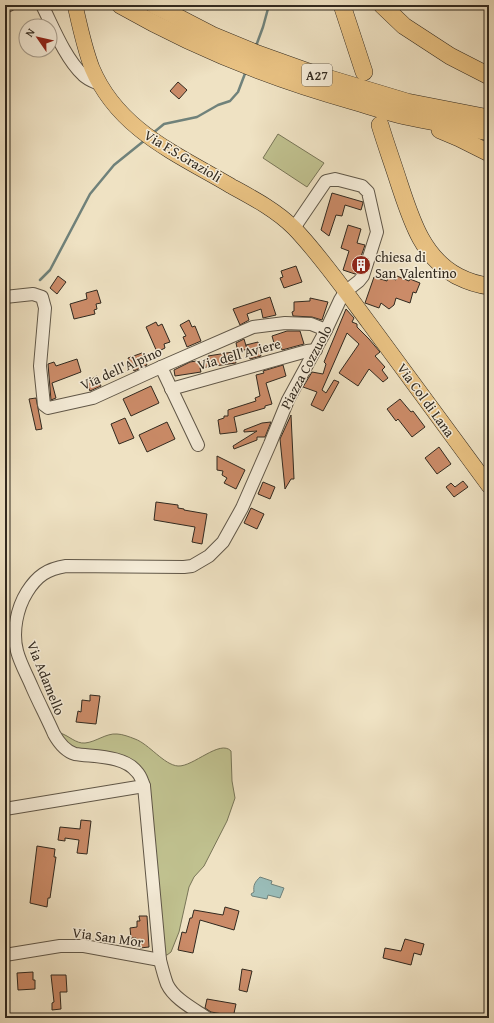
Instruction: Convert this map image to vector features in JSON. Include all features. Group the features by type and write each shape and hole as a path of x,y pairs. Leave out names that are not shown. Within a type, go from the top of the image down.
{"highway":[{"name":"A27","path":"120,5 152,23 208,50 251,68 310,89 404,116 489,132"},
{"name":"A27","path":"154,5 212,35 258,54 314,74 408,102 489,118"},
{"path":"342,5 364,72"},
{"path":"382,5 404,26 450,56 489,76"},
{"name":"A27","path":"404,116 459,138 489,153"},
{"path":"380,125 411,220 427,249 437,262 448,271 465,280 489,286"}],"main road":[{"name":"Via F.S.Grazioli","path":"75,5 81,35 87,54 101,86 116,107 138,129 166,148 267,207 294,228 345,292"},
{"name":"Via Col di Lana","path":"345,292 489,486"}],"street":[{"path":"42,5 73,63 82,74 101,86"},
{"path":"294,228 326,181 335,179 366,188 378,228 377,236 363,276 345,292"},
{"name":"Piazza Cozzuolo","path":"270,444 288,400 316,350 345,292"},
{"name":"Via dell'Alpino","path":"5,297 33,294 42,297 45,308 40,366 44,405 46,408 54,408 93,398 254,327 285,323 312,324 326,330"},
{"name":"Via dell'Aviere","path":"171,388 307,351 316,350"},
{"path":"161,367 198,445"},
{"name":"Via Adamello","path":"207,1018 181,1000 172,991 168,985 160,960 144,786 137,771 128,764 114,759 68,752 59,743 17,651 15,643 16,625 24,597 31,586 39,578 54,568 66,566 184,567 192,566 209,556 223,542 242,508 270,444"},
{"path":"5,809 144,786"},
{"name":"Via San Mor","path":"5,954 60,946 84,946 160,960"}],"green space":[{"path":"278,134 324,163 307,187 263,158"},
{"path":"60,733 82,743 113,734 124,735 146,745 167,762 178,766 191,762 220,748 226,748 231,751 232,781 235,798 227,821 204,866 194,877 189,887 179,932 171,952 167,955 158,955 147,837 135,769 70,750"}],"water":[{"path":"260,877 272,881 271,884 284,888 280,898 268,895 267,899 252,896 251,894 254,892 255,884"}],"building":[{"path":"178,82 187,90 179,99 170,91"},
{"path":"332,193 363,203 361,210 345,205 342,216 336,215 329,236 321,230"},
{"path":"348,225 361,229 357,243 365,245 355,274 343,270 349,251 341,248"},
{"path":"296,266 302,282 284,288 280,278 283,277 281,271"},
{"path":"58,276 66,282 57,294 50,288"},
{"path":"397,276 409,281 410,279 420,283 416,293 413,292 410,303 396,298 394,305 389,309 381,303 379,308 365,303 374,277 387,281 388,277 396,280"},
{"path":"97,290 101,303 96,304 97,309 94,310 95,314 74,319 70,304 87,299 86,293"},
{"path":"270,297 276,315 263,318 261,309 247,314 249,320 240,325 233,309"},
{"path":"310,298 328,302 322,320 312,317 293,316 292,312 294,311 294,302 310,301"},
{"path":"346,309 354,318 352,322 357,324 357,327 380,352 375,356 385,367 382,370 388,378 383,382 369,369 358,386 339,373 359,344 347,333 322,390 326,393 334,380 339,382 323,411 311,405 317,392 303,387 312,372 323,374 326,364 324,362"},
{"path":"189,320 192,327 195,326 201,341 187,347 183,337 186,336 180,325"},
{"path":"156,322 158,326 162,324 170,342 164,344 165,348 157,352 146,327"},
{"path":"287,331 300,331 304,344 282,350 279,341 274,343 272,336"},
{"path":"244,339 247,349 238,352 236,343"},
{"path":"258,342 261,349 259,349 261,356 250,359 246,345"},
{"path":"233,352 236,363 200,368 201,372 175,376 174,370 190,362 209,359 208,356"},
{"path":"142,353 147,365 134,371 128,358"},
{"path":"77,359 81,372 52,383 56,398 51,400 48,364 54,362 56,366"},
{"path":"283,365 286,376 266,383 272,404 265,406 265,408 234,417 237,432 220,434 218,420 224,418 224,416 228,416 228,410 256,401 255,398 260,396 256,375 264,373 263,371"},
{"path":"97,376 101,386 90,391 86,382"},
{"path":"151,386 159,403 131,416 123,399"},
{"path":"36,398 42,429 36,430 29,399"},
{"path":"400,399 411,412 413,411 425,427 412,437 398,419 396,421 387,409"},
{"path":"291,415 294,479 291,479 285,489 280,439"},
{"path":"125,418 134,438 119,444 111,424"},
{"path":"167,422 175,439 147,452 139,435"},
{"path":"271,422 265,437 257,437 257,440 234,449 233,446 257,431 244,432 244,430 262,423"},
{"path":"439,447 451,464 437,474 425,458"},
{"path":"217,456 245,470 236,489 224,483 227,478 222,475 223,471 217,470"},
{"path":"463,481 468,487 454,497 446,487 451,483 455,487"},
{"path":"263,482 275,487 270,499 258,494"},
{"path":"156,502 178,505 178,508 184,510 207,514 202,544 192,542 195,527 154,520"},
{"path":"251,508 264,514 257,529 244,523"},
{"path":"90,695 100,696 96,724 76,722 78,711 81,712 82,700 90,701"},
{"path":"81,820 91,821 87,854 77,853 79,840 65,838 65,841 58,840 60,827 80,829"},
{"path":"37,846 55,849 54,857 56,857 50,898 48,898 47,907 30,903"},
{"path":"225,907 239,911 234,930 200,920 193,953 178,950 182,932 186,933 194,910 223,915"},
{"path":"139,916 147,916 149,947 140,948 139,945 136,945 136,938 131,938 130,928 137,927 137,921 140,921"},
{"path":"405,939 424,944 421,955 414,953 411,965 383,958 385,948 401,951"},
{"path":"242,969 252,971 247,992 239,990"},
{"path":"33,972 35,989 18,990 17,973"},
{"path":"51,975 66,975 67,992 60,992 61,1009 52,1010 52,1003 54,1002"},
{"path":"207,999 236,1004 233,1018 222,1018 223,1014 211,1012 205,1008"}],"waterway":[{"path":"256,46 269,5"},
{"path":"153,133 164,124 197,117 218,105 230,101 238,92 246,71"},
{"path":"40,280 50,270 90,194 114,165 145,140"}],"place":[{"name":"chiesa di San Valentino","path":"361,265"}]}
